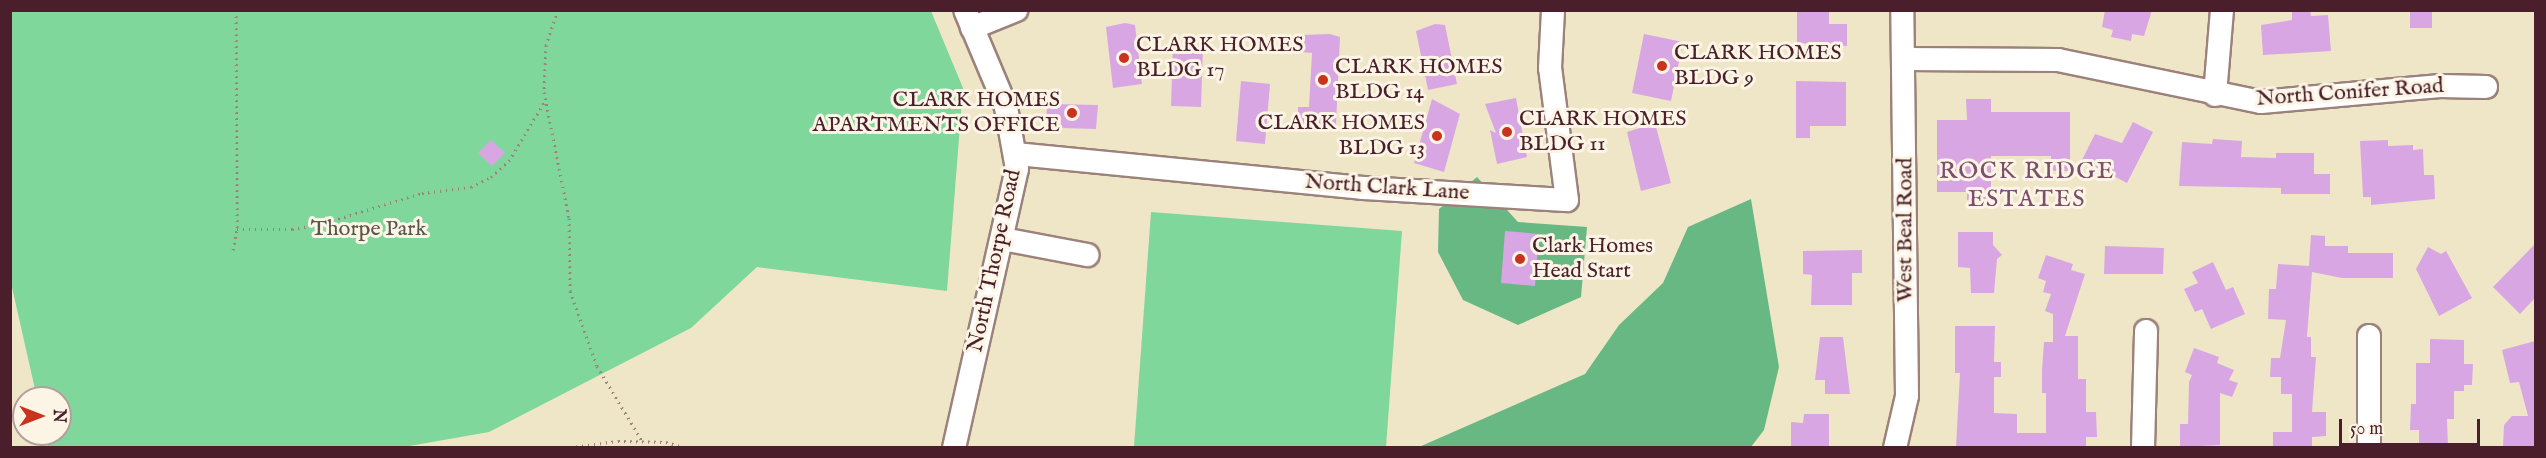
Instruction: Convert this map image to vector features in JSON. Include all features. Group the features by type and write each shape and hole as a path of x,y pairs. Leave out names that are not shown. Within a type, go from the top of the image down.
{"street":[{"path":"969,19 1016,10"},
{"name":"North Clark Lane","path":"1016,154 1363,188 1567,200 1550,68 1553,10"},
{"name":"West Beal Road","path":"1895,447 1907,396 1905,59 1902,10"},
{"path":"2215,95 2222,10"},
{"name":"North Thorpe Road","path":"954,447 1016,184 1016,154 1006,107 969,19"},
{"name":"North Conifer Road","path":"1905,59 2058,60 2215,95 2261,102 2440,86 2486,87"},
{"path":"1003,238 1087,255"},
{"path":"2143,447 2146,331"},
{"path":"2369,336 2369,447"}],"path":[{"path":"233,250 237,229 236,10"},
{"path":"558,10 546,45 546,99 569,218 570,291 578,321 597,366 642,441"},
{"path":"237,229 291,229 321,225 422,193 471,187 491,177 509,161 546,99"},
{"path":"564,447 642,441 687,447"}],"green space":[{"name":"Thorpe Park","path":"10,11 931,11 963,88 947,291 757,267 691,328 489,432 398,448 48,447 72,446 72,386 34,386 11,283"},
{"path":"1477,177 1518,222 1587,227 1581,297 1518,325 1463,300 1438,252 1439,209"},
{"path":"1751,199 1779,367 1764,430 1751,447 1419,447 1585,374 1619,325 1663,283 1688,227"},
{"path":"1151,212 1402,231 1386,447 1134,447"}],"building":[{"path":"1797,10 1829,10 1829,24 1847,24 1847,46 1797,43"},
{"path":"2105,10 2152,10 2144,36 2132,34 2131,41 2111,37 2113,30 2102,27"},
{"path":"2292,10 2310,10 2311,16 2328,15 2331,51 2263,55 2261,25 2292,20"},
{"path":"2410,10 2432,10 2432,28 2410,28"},
{"name":"CLARK HOMES BLDG 17","path":"1125,23 1135,25 1142,84 1113,88 1106,27"},
{"path":"1435,24 1445,25 1457,84 1428,90 1416,31"},
{"name":"CLARK HOMES BLDG 14","path":"1330,34 1340,37 1336,125 1297,124 1298,107 1309,107 1312,53 1301,52 1301,35"},
{"name":"CLARK HOMES BLDG 9","path":"1644,34 1683,42 1671,101 1632,93"},
{"path":"1173,45 1203,46 1201,107 1171,106"},
{"path":"1241,81 1270,84 1265,144 1236,141"},
{"path":"1796,81 1846,82 1846,126 1810,126 1810,138 1796,138"},
{"name":"CLARK HOMES BLDG 11","path":"1516,98 1527,157 1497,164 1490,130 1496,133 1485,104"},
{"name":"CLARK HOMES BLDG 13","path":"1432,99 1460,114 1444,172 1414,163"},
{"path":"1966,99 1991,99 1991,112 2070,112 2070,171 2051,171 2051,156 1991,156 1991,200 1967,200 1967,192 1937,192 1937,120 1967,120"},
{"name":"CLARK HOMES APARTMENTS OFFICE","path":"1051,104 1098,105 1096,129 1060,128 1061,122 1046,121 1047,107"},
{"path":"2133,122 2153,132 2127,183 2108,173 2109,158 2103,171 2082,160 2095,134 2122,143"},
{"name":"CLARK HOMES BLDG 9","path":"1655,123 1671,183 1641,191 1627,132"},
{"path":"2213,139 2242,141 2241,157 2276,158 2276,153 2314,153 2314,174 2330,174 2330,194 2281,194 2281,188 2179,186 2182,142 2212,144"},
{"path":"491,140 505,153 492,166 478,153"},
{"path":"2388,140 2388,146 2413,145 2413,150 2423,149 2424,175 2434,175 2435,199 2371,205 2371,197 2363,197 2360,141"},
{"name":"Clark Homes Head Start","path":"1505,231 1539,234 1535,286 1501,283"},
{"path":"1958,232 1993,232 1993,245 2002,255 1997,259 1994,293 1971,293 1970,268 1958,267"},
{"path":"2311,235 2325,236 2325,246 2348,246 2348,253 2393,253 2393,278 2342,278 2312,272 2307,337 2311,337 2311,357 2316,357 2312,412 2326,412 2326,436 2312,437 2312,447 2273,447 2273,432 2292,432 2292,394 2281,394 2281,377 2270,377 2271,358 2280,358 2286,320 2268,319 2269,289 2276,289 2278,264 2309,266"},
{"path":"2535,244 2535,298 2520,314 2493,287"},
{"path":"2105,246 2164,248 2163,274 2104,274"},
{"path":"2428,247 2441,254 2446,251 2472,298 2439,316 2416,269"},
{"path":"1862,250 1862,273 1852,273 1852,305 1811,305 1812,275 1803,274 1803,251"},
{"path":"2046,255 2073,264 2071,270 2085,274 2065,336 2078,336 2078,379 2086,379 2086,412 2096,412 2097,437 2086,437 2086,447 1956,447 1960,373 1955,373 1955,326 1995,326 1994,362 2001,362 2001,377 1994,377 1994,413 2017,414 2017,433 2046,433 2046,393 2042,393 2042,370 2044,342 2053,342 2053,314 2045,311 2051,294 2043,292 2046,281 2038,278"},
{"path":"2213,262 2226,290 2233,287 2245,314 2211,329 2202,309 2195,312 2184,289 2198,283 2192,272"},
{"path":"1820,337 1843,337 1850,394 1825,394 1825,380 1815,380"},
{"path":"2430,339 2464,340 2464,364 2473,364 2472,385 2464,385 2464,391 2454,391 2454,419 2447,419 2448,447 2419,447 2419,430 2410,430 2411,404 2416,404 2416,363 2430,363"},
{"path":"2535,341 2535,447 2503,447 2504,425 2512,416 2528,416 2519,382 2510,383 2502,350"},
{"path":"2194,348 2219,357 2217,363 2234,370 2229,380 2238,383 2232,397 2220,393 2220,445 2180,447 2180,424 2188,424 2189,382 2192,375 2185,372"},
{"path":"1804,414 1829,414 1829,447 1791,447 1791,422 1803,423"}],"place":[{"name":"CLARK HOMES BLDG 17","path":"1124,58"},
{"name":"CLARK HOMES BLDG 9","path":"1662,66"},
{"name":"CLARK HOMES BLDG 14","path":"1323,80"},
{"name":"CLARK HOMES APARTMENTS OFFICE","path":"1072,113"},
{"name":"CLARK HOMES BLDG 11","path":"1507,132"},
{"name":"CLARK HOMES BLDG 13","path":"1437,136"},
{"name":"Clark Homes Head Start","path":"1520,259"}],"district":[{"name":"ROCK RIDGE ESTATES","path":"2027,186"}]}
